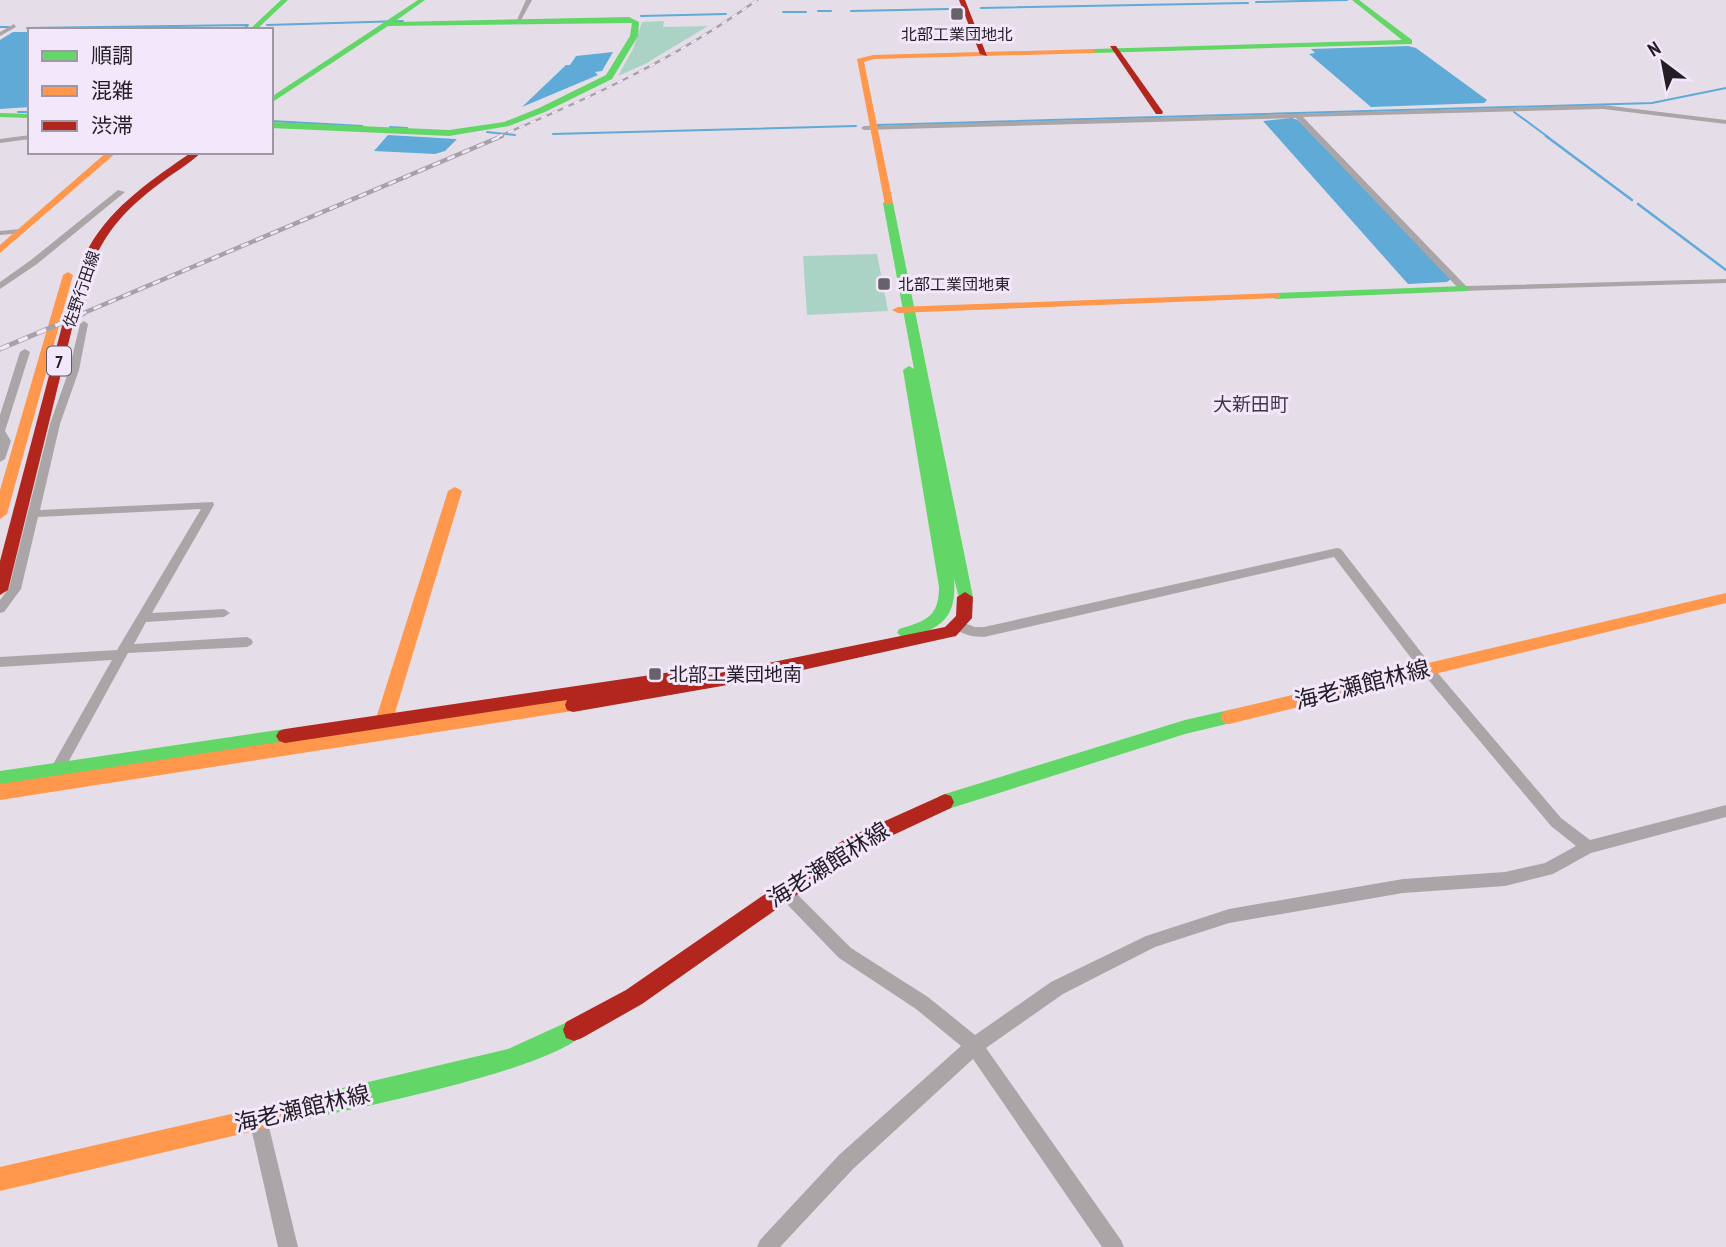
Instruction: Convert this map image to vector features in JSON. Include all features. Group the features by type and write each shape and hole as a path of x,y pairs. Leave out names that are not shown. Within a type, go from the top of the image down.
{"street":[{"path":"254,28 285,0"},
{"path":"273,92 412,0"},
{"path":"273,100 422,0"},
{"path":"517,21 529,0"},
{"path":"962,0 983,53"},
{"path":"0,779 57,769 694,687 936,637 958,626 964,618 966,600 904,310 869,128 852,58 864,55 1405,40 1355,0"},
{"path":"273,125 449,133 506,124 610,77 634,36 636,22 629,19 386,24"},
{"path":"0,34 14,26"},
{"path":"1114,50 1159,112"},
{"path":"869,128 1612,107 1726,122"},
{"path":"0,115 28,116"},
{"path":"1298,116 1464,289"},
{"path":"0,141 28,137"},
{"path":"0,250 111,154"},
{"name":"佐野行田線","path":"0,589 76,292 86,265 99,239 116,217 184,154"},
{"name":"佐野行田線","path":"0,514 71,267 80,248 103,218 170,168 194,154"},
{"path":"0,286 55,246 121,192"},
{"path":"0,233 20,231"},
{"path":"904,310 1726,281"},
{"path":"0,792 706,673 921,629 944,616 949,606 904,310"},
{"path":"0,609 15,589 55,425 74,370 84,324"},
{"path":"0,459 6,441 0,431 5,401 25,352"},
{"path":"382,728 455,491"},
{"path":"35,514 209,505 48,784"},
{"path":"958,626 967,631 984,632 1337,552 1426,668 1556,822 1588,847"},
{"name":"海老瀬館林線","path":"0,1179 508,1060 548,1044 634,997 852,845 937,804 1185,727 1726,598"},
{"path":"143,618 224,613"},
{"path":"0,662 247,642"},
{"path":"767,1247 846,1162 974,1046 1057,988 1152,940 1229,915 1403,886 1505,880 1548,869 1588,847 1726,811"},
{"path":"783,891 845,953 922,1003 974,1046 1114,1247"},
{"path":"258,1119 288,1247"}],"green space":[{"path":"664,21 663,27 708,26 645,64 618,76 633,49 642,22"},
{"path":"877,254 888,311 807,315 803,256"}],"water":[{"path":"13,32 28,32 28,107 0,109 0,40"},
{"path":"1416,48 1487,100 1484,103 1371,107 1309,54 1315,53 1311,49"},
{"path":"613,52 602,71 595,72 598,75 522,107 566,65 570,65 576,56"},
{"path":"1292,118 1298,120 1451,279 1447,282 1408,284 1263,121"},
{"path":"388,135 457,139 445,151 435,154 374,151"}],"waterway":[{"path":"1256,2 1347,0"},
{"path":"981,8 1248,3"},
{"path":"851,11 948,9"},
{"path":"818,11 831,11"},
{"path":"783,12 806,12"},
{"path":"641,16 726,14"},
{"path":"267,25 403,21"},
{"path":"27,28 248,25 245,28"},
{"path":"0,27 9,27"},
{"path":"877,125 1652,103 1726,88"},
{"path":"18,112 28,112"},
{"path":"1514,112 1548,137"},
{"path":"273,121 362,126"},
{"path":"553,134 856,126"},
{"path":"390,127 407,128"},
{"path":"487,132 515,135"},
{"path":"1546,136 1632,200"},
{"path":"1638,204 1726,270"}],"railway":[{"path":"497,137 565,108 664,59 757,0"},
{"path":"79,315 502,136"},
{"path":"0,349 83,314"}],"traffic: fast":[{"path":"254,28 285,0"},
{"path":"273,100 422,0"},
{"path":"1094,51 1409,42 1355,0"},
{"path":"273,125 449,133 506,124 542,110 609,77 634,36 636,22 629,19 386,24"},
{"path":"0,115 28,116"},
{"path":"888,203 965,597"},
{"path":"1276,296 1464,289"},
{"path":"905,633 936,620 942,614 947,598 946,573 909,370"},
{"path":"945,802 1185,727 1229,717"},
{"path":"0,779 285,736"},
{"path":"275,1115 508,1060 574,1030"}],"traffic: slow":[{"path":"888,203 860,61 873,57 1094,51"},
{"path":"0,250 111,154"},
{"path":"0,514 68,275"},
{"path":"898,310 1276,296"},
{"path":"381,729 455,491"},
{"path":"1229,717 1726,598"},
{"path":"0,792 573,705"},
{"path":"0,1179 275,1115"}],"traffic: jam":[{"path":"962,0 984,54"},
{"path":"1113,48 1159,112"},
{"path":"0,590 76,292 89,258 104,232 127,206 195,154"},
{"path":"573,705 762,672 950,632 964,618 965,597"},
{"path":"285,736 678,677"},
{"path":"574,1030 634,997 852,845 945,802"}],"place":[{"name":"北部工業団地北","path":"957,14"},
{"name":"北部工業団地東","path":"884,284"},
{"name":"北部工業団地南","path":"655,674"}],"district":[{"name":"大新田町","path":"1251,404"}]}
